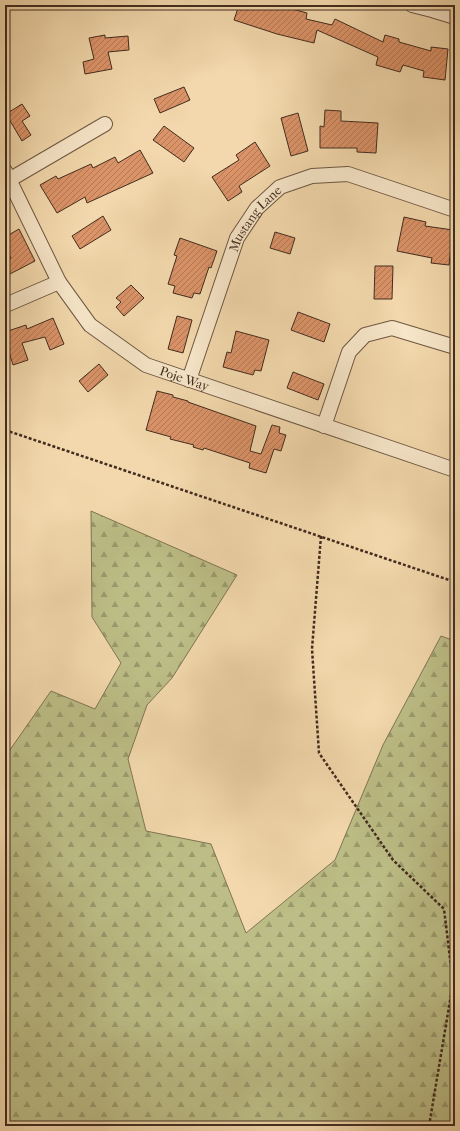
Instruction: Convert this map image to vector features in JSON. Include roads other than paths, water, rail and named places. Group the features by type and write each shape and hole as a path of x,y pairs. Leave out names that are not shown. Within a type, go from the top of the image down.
{"street":[{"path":"412,5 432,7 455,17"},
{"path":"7,175 105,124"},
{"name":"Mustang Lane","path":"188,380 237,238 257,208 280,187 312,176 348,174 455,210"},
{"name":"Poje Way","path":"7,175 59,282 90,325 146,365 455,470"},
{"path":"5,304 59,282"},
{"path":"324,426 349,352 365,335 392,328 455,347"}]}
